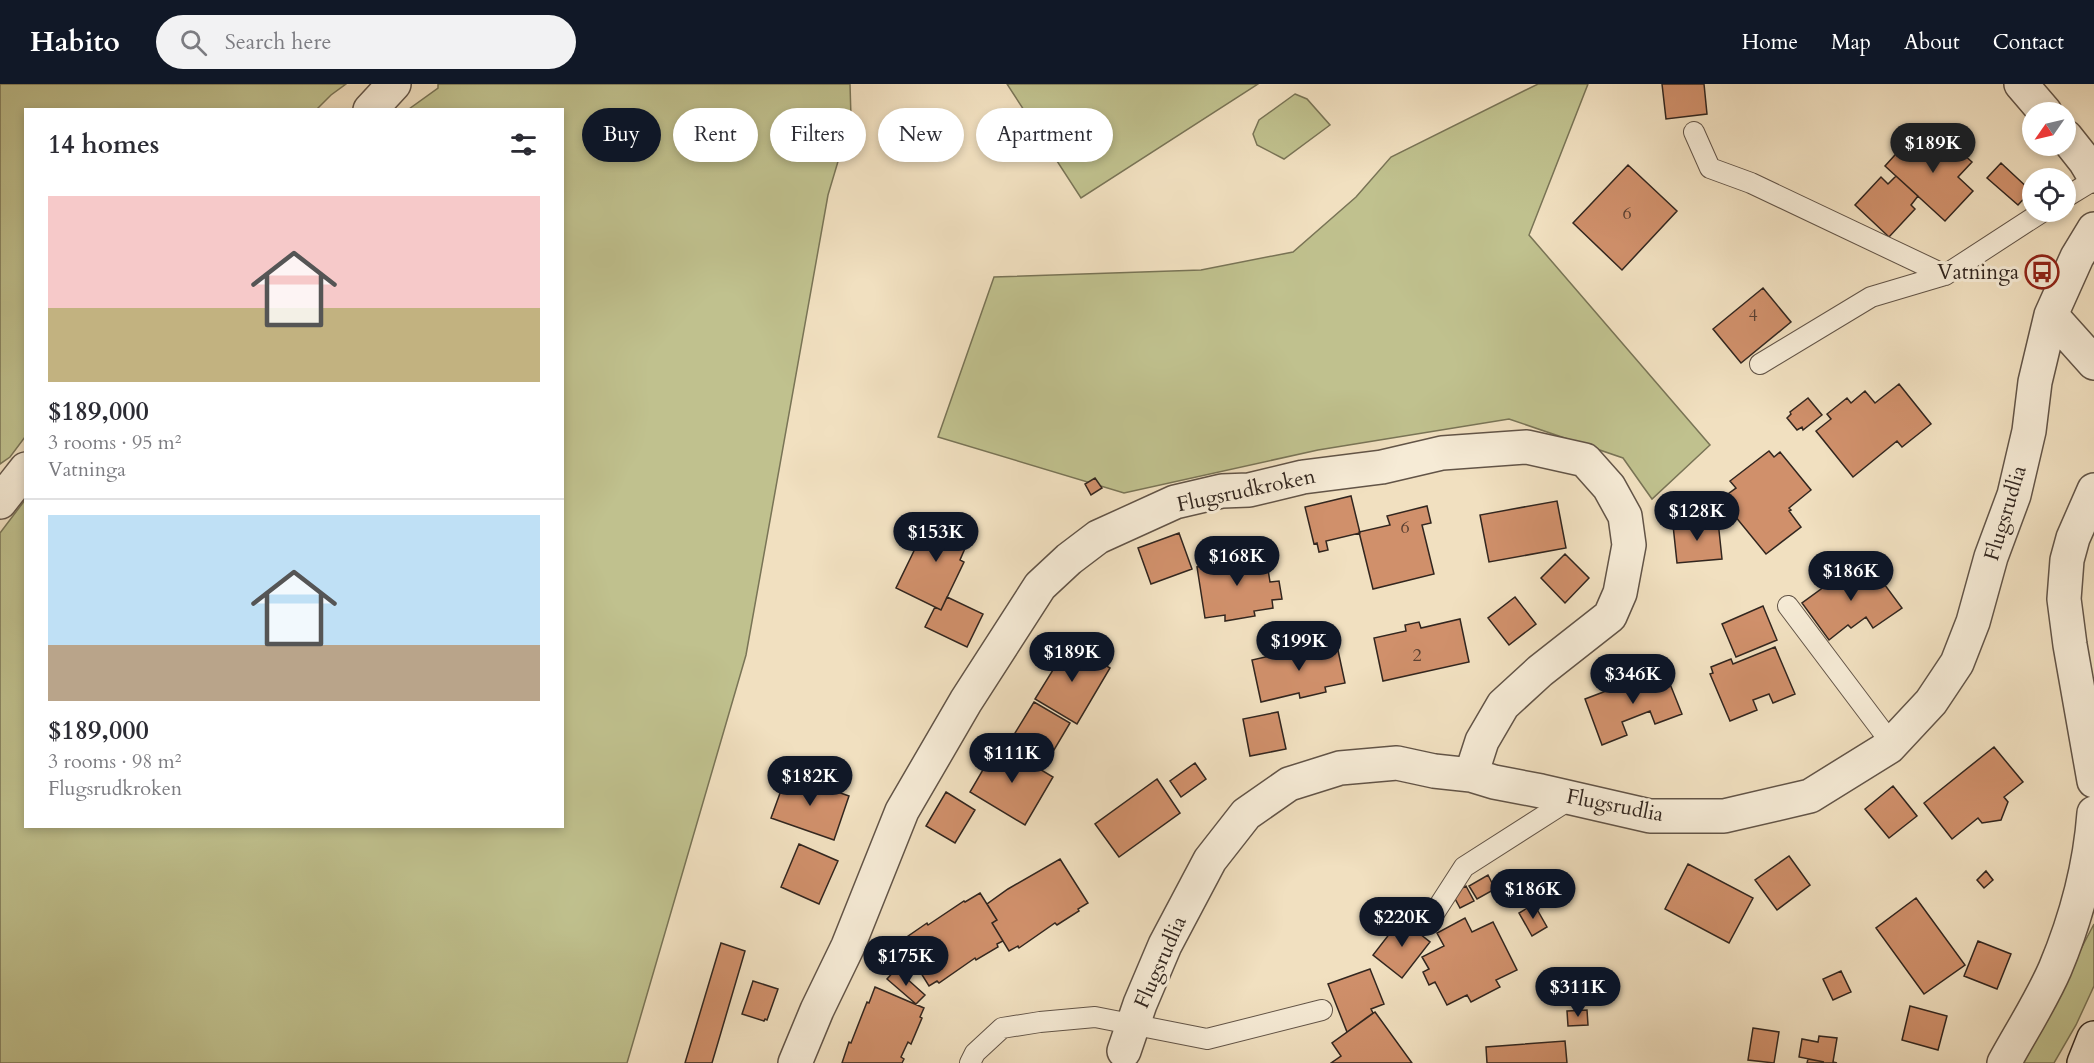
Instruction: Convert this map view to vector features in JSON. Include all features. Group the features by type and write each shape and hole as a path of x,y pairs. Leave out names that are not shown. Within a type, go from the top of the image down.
{"street":[{"path":"372,108 394,84"},
{"path":"2020,84 2036,102"},
{"path":"2076,150 2094,178"},
{"name":"Flugsrudlia","path":"1128,1038 1165,945 1205,869 1246,814 1289,784 1340,768 1396,763 1434,771 1471,775 1650,816 1724,816 1810,796 1892,744 1931,702 1957,663 1973,622 1991,557 2014,495 2029,431 2035,382 2051,315 2077,257 2094,229"},
{"path":"2051,315 2094,363"},
{"name":"Flugsrudkroken","path":"795,1063 817,1010 848,946 902,810 966,701 1040,586 1098,537 1175,502 1222,491 1249,490 1303,477 1382,467 1442,453 1527,447 1585,460 1610,487 1625,516 1629,545 1620,593 1610,616 1540,671 1503,705 1482,741 1471,775"},
{"path":"0,502 24,472"},
{"path":"2094,490 2073,538 2067,560 2064,599 2094,781"},
{"path":"2004,1063 2054,970 2077,908 2092,842 2094,813"},
{"path":"2084,1063 2094,1038"}],"lane":[{"path":"1694,132 1710,168 1751,183 1945,275"},
{"path":"2076,190 2094,178"},
{"path":"1760,364 1871,297 1945,275 2027,222"},
{"path":"1788,606 1892,744"},
{"path":"1435,912 1464,867 1572,798"},
{"path":"970,1063 975,1053 1002,1028 1095,1017 1128,1038 1207,1039 1322,1010"}],"green space":[{"path":"0,84 346,84 318,108 24,108 24,438 10,457 0,464"},
{"path":"438,84 850,84 851,108 770,108 770,162 838,162 828,195 746,655 627,1063 0,1063 0,533 24,501 24,828 564,828 564,108 410,108 438,88"},
{"path":"1007,84 1258,84 1081,198 1058,162 1113,162 1113,108 1023,108"},
{"path":"1538,84 1588,84 1529,235 1710,445 1652,499 1623,458 1509,419 1318,450 1124,493 938,437 994,277 1201,270 1293,252 1356,197 1391,157"},
{"path":"1295,94 1307,99 1330,125 1284,159 1257,145 1253,134 1259,120"},
{"path":"2094,924 2094,986 2076,1025 2054,1063 2021,1063"}],"building":[{"path":"1662,84 1704,84 1707,114 1666,119"},
{"path":"1913,135 1928,150 1942,135 1972,162 1958,177 1973,191 1945,221 1885,166"},
{"path":"2001,163 2022,183 2022,201 2018,205 1987,178"},
{"path":"1628,165 1677,211 1622,270 1573,223"},
{"path":"1896,176 1918,196 1911,205 1915,209 1889,237 1855,205 1881,177 1888,184"},
{"path":"1763,288 1791,322 1741,363 1713,329"},
{"path":"1899,384 1931,424 1902,447 1897,441 1853,477 1816,431 1831,419 1827,414 1847,398 1851,403 1865,391 1875,403"},
{"path":"1808,398 1822,415 1803,430 1802,427 1797,430 1787,418 1790,412"},
{"path":"1769,451 1774,457 1780,452 1811,490 1789,508 1801,527 1766,554 1721,499 1736,488 1730,481"},
{"path":"1095,478 1102,488 1091,495 1085,484"},
{"path":"1351,496 1360,533 1326,541 1328,550 1319,552 1317,543 1314,544 1305,507"},
{"path":"1557,501 1566,548 1489,562 1480,515"},
{"path":"1427,506 1431,523 1422,525 1434,574 1373,589 1359,532 1390,525 1387,516"},
{"path":"929,520 947,528 951,520 973,530 960,560 964,562 941,610 896,588"},
{"path":"1718,521 1722,559 1677,563 1673,525"},
{"path":"1179,533 1192,569 1151,584 1138,548"},
{"path":"1249,552 1250,559 1266,557 1270,582 1279,581 1282,599 1272,600 1273,608 1254,611 1255,616 1225,621 1225,615 1205,618 1197,567 1224,563 1223,555"},
{"path":"1565,554 1589,578 1565,603 1541,578"},
{"path":"1861,560 1875,580 1879,577 1902,608 1873,628 1866,617 1851,628 1848,625 1829,640 1802,603"},
{"path":"947,597 983,614 967,647 925,627 935,607 941,610"},
{"path":"1515,597 1536,624 1509,645 1488,618"},
{"path":"1763,606 1777,640 1736,657 1722,624"},
{"path":"1460,619 1469,662 1383,681 1374,638 1406,631 1405,625 1419,622 1421,628"},
{"path":"1336,641 1345,683 1325,687 1326,692 1300,698 1299,693 1261,702 1252,660"},
{"path":"1069,643 1110,668 1077,724 1035,699 1053,670 1050,669 1058,655 1061,656"},
{"path":"1775,647 1795,694 1773,703 1769,694 1753,700 1757,710 1730,721 1710,674 1713,673 1711,667 1731,659 1733,664"},
{"path":"1664,669 1682,714 1655,724 1650,711 1622,722 1627,735 1602,745 1585,699"},
{"path":"1034,702 1070,723 1051,755 1015,733"},
{"path":"1278,712 1286,749 1250,756 1243,719"},
{"path":"998,744 1053,777 1025,825 970,792"},
{"path":"1994,747 2023,782 2004,797 2008,802 2001,820 1982,823 1978,818 1952,839 1924,803"},
{"path":"1195,763 1206,779 1181,797 1170,781"},
{"path":"787,774 849,796 834,840 771,818"},
{"path":"1157,779 1180,813 1119,857 1095,824"},
{"path":"1893,786 1917,816 1889,838 1865,809"},
{"path":"946,792 975,810 955,843 926,826"},
{"path":"799,844 838,861 819,904 781,887"},
{"path":"1789,856 1810,885 1777,910 1755,880"},
{"path":"1060,859 1088,903 1057,925 1055,923 1019,948 1018,946 1009,951 992,923 997,920 987,904"},
{"path":"1688,864 1753,898 1729,943 1665,909"},
{"path":"1986,871 1993,880 1984,888 1977,880"},
{"path":"1488,875 1495,889 1477,899 1469,886"},
{"path":"1466,886 1474,901 1460,908 1452,893"},
{"path":"980,893 997,920 992,923 1003,941 997,944 998,947 976,960 975,958 939,983 937,981 929,986 901,941 927,923 928,925"},
{"path":"1916,898 1965,965 1924,994 1876,928"},
{"path":"1534,904 1547,927 1532,936 1519,913"},
{"path":"1465,918 1472,932 1493,922 1517,970 1496,980 1500,987 1471,1002 1467,995 1447,1005 1435,982 1429,985 1423,972 1429,969 1422,957 1444,946 1437,933"},
{"path":"1401,919 1430,942 1402,978 1373,955"},
{"path":"1978,941 2011,954 1997,989 1964,976"},
{"path":"721,943 745,951 712,1063 685,1063"},
{"path":"896,969 925,995 916,1004 887,979"},
{"path":"1370,969 1384,1004 1371,1009 1373,1013 1347,1032 1328,984"},
{"path":"1841,971 1851,992 1833,1000 1823,979"},
{"path":"753,981 778,989 767,1020 764,1021 742,1014"},
{"path":"875,987 924,1008 911,1044 908,1042 901,1057 904,1059 902,1063 842,1063 849,1042 851,1043"},
{"path":"1910,1006 1947,1016 1938,1050 1902,1040"},
{"path":"1587,1010 1588,1025 1568,1026 1567,1011"},
{"path":"1375,1012 1412,1063 1331,1063 1341,1056 1332,1043"},
{"path":"1753,1028 1779,1032 1774,1063 1748,1060"},
{"path":"1819,1036 1837,1038 1833,1062 1837,1063 1807,1063 1808,1059 1824,1062 1799,1057 1802,1039 1818,1042"},
{"path":"1565,1041 1567,1063 1487,1063 1486,1047"}],"place":[{"name":"Vatninga","path":"2042,272"}]}
